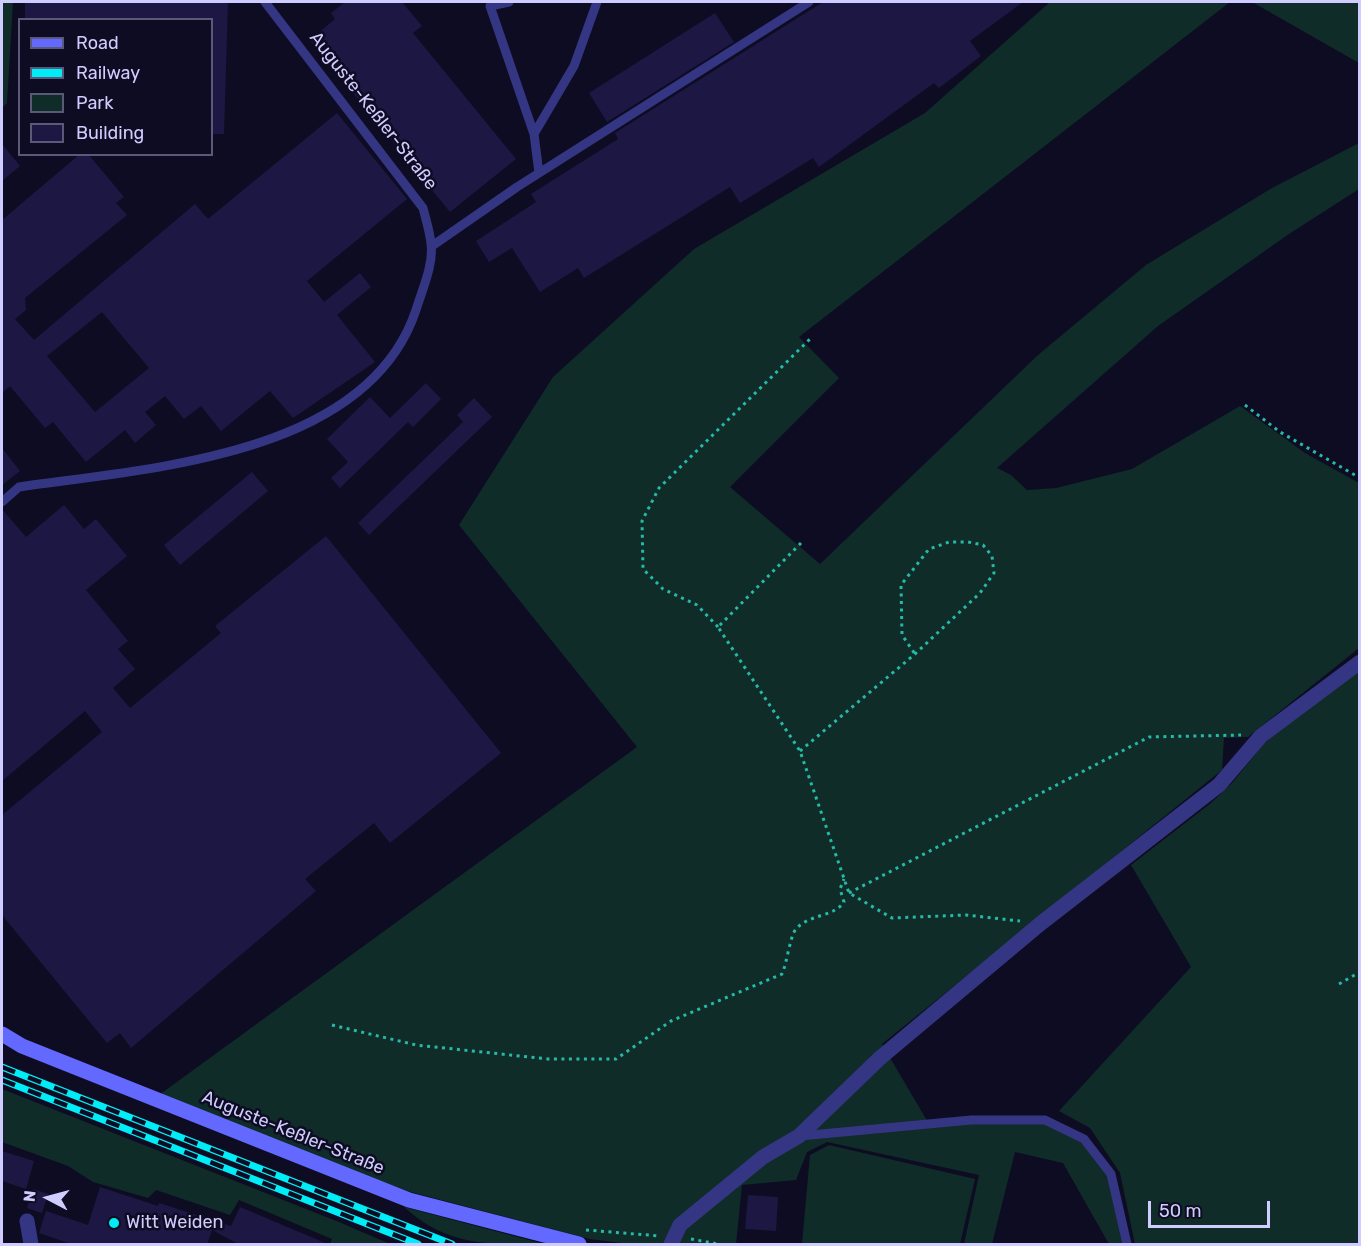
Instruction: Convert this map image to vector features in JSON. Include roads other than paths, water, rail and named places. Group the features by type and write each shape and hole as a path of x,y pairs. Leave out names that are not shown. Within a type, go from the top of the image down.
{"street":[{"path":"673,1241 680,1225 763,1157 799,1136 880,1058 1040,924 1219,785 1261,736 1359,662"},
{"name":"Auguste-Keßler-Straße","path":"2,1034 22,1046 409,1200 579,1245"},
{"path":"27,1221 31,1245"}],"lane":[{"name":"Auguste-Keßler-Straße","path":"2,502 19,487 230,453 287,434 346,399 390,362 411,324 425,282 432,246 423,208 265,2"},
{"path":"509,2 489,4 534,134 539,173"},
{"path":"534,134 574,66 597,2"},
{"path":"432,246 539,173 809,2"},
{"path":"799,1136 971,1120 1044,1120 1084,1139 1112,1174 1126,1245"}],"railway":[{"path":"2,1067 452,1244"},
{"path":"2,1080 418,1244"}],"place":[{"name":"Witt Weiden","path":"114,1223"}]}
